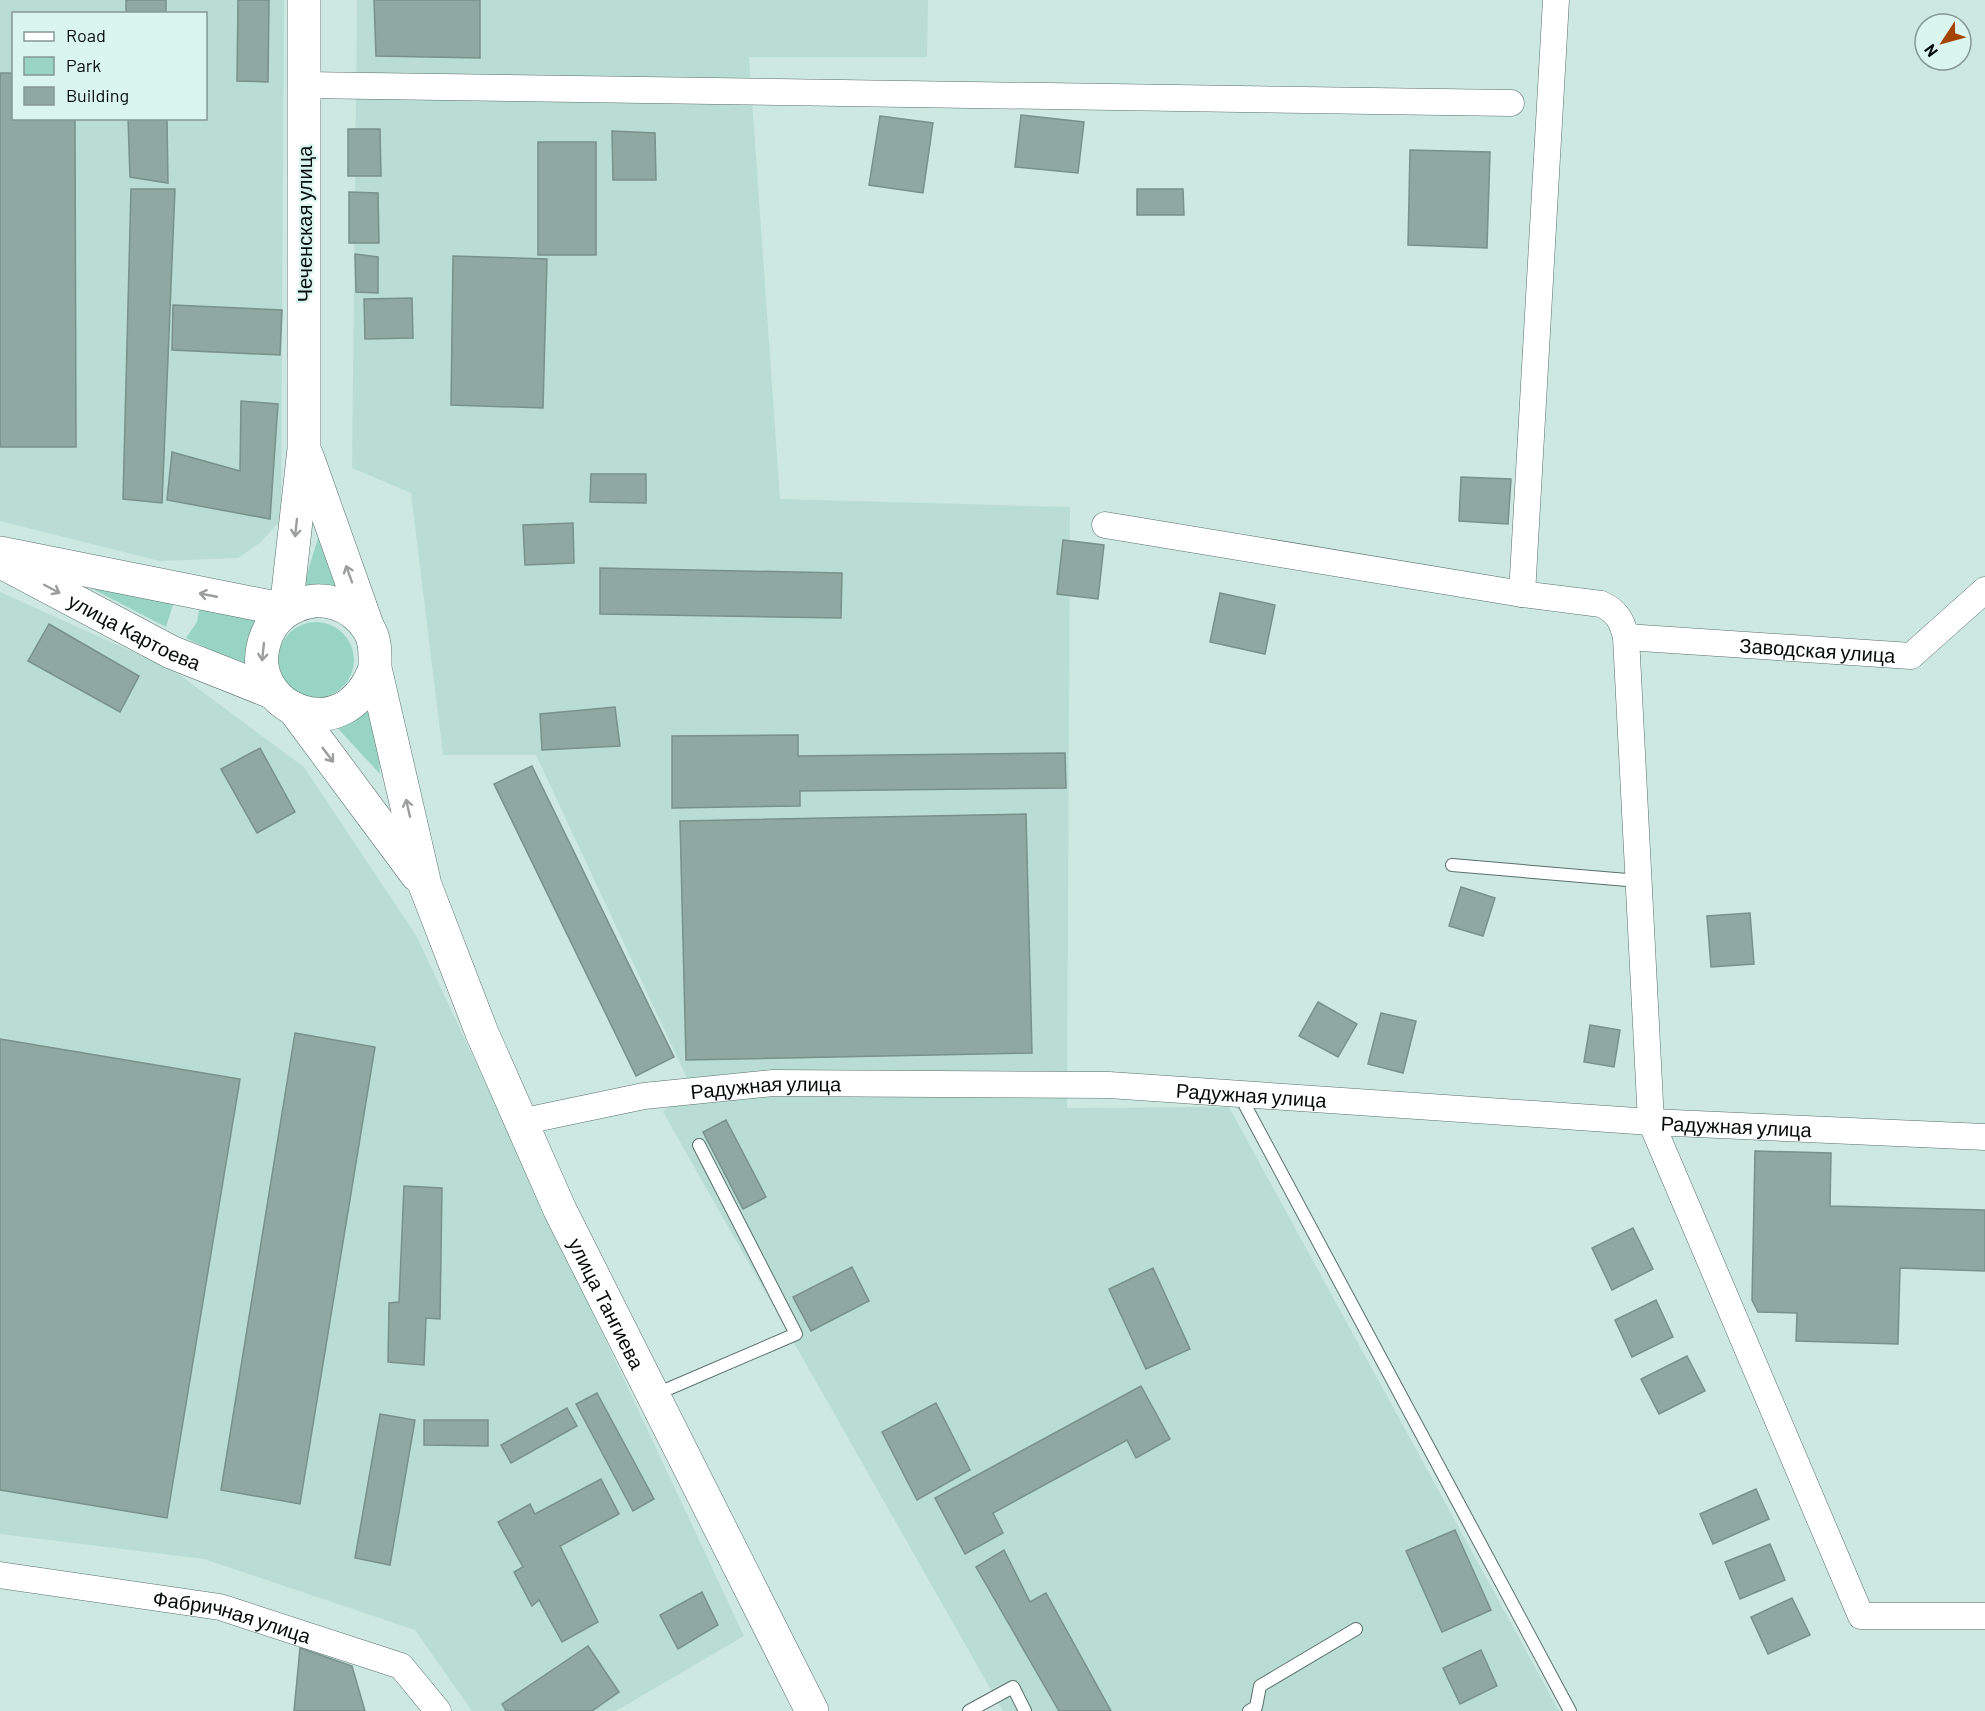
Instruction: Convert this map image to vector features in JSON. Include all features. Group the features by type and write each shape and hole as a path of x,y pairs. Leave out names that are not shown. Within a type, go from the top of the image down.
{"main road":[{"name":"Чеченская улица","path":"286,610 304,449 304,0"},
{"name":"Чеченская улица","path":"304,449 369,629"},
{"name":"улица Картоева","path":"0,553 286,610"},
{"name":"улица Картоева","path":"0,562 171,652 283,700"},
{"path":"303,602 340,604 356,614 369,629 375,648 375,668 425,885 264,672 262,649 270,627 286,610 303,602"},
{"path":"283,700 310,714 327,714 344,709 359,699 369,684 375,668"},
{"name":"улица Тангиева","path":"425,885 478,1023 560,1210 812,1711"}],"street":[{"path":"1522,594 1556,0"},
{"path":"303,85 1511,103"},
{"path":"1105,525 1522,594 1601,604 1612,609 1623,622 1626,637 1651,1122 1861,1616 1985,1616"},
{"name":"Заводская улица","path":"1626,637 1911,656 1985,590"},
{"name":"Радужная улица","path":"520,1122 644,1095 773,1083 1109,1085 1651,1122 1985,1137"},
{"name":"Фабричная улица","path":"0,1575 220,1607 400,1666 438,1711"}],"lane":[{"path":"1452,865 1639,881"},
{"path":"1239,1094 1570,1711"},
{"path":"653,1396 796,1334 699,1144"},
{"path":"1249,1711 1256,1707 1260,1686 1356,1629"},
{"path":"969,1711 1013,1687 1025,1711"}],"shaded area":[{"path":"0,0 284,0 281,520 261,542 238,558 159,561 0,521"},
{"path":"357,0 928,0 927,57 749,57 780,499 1070,507 1067,1108 1229,1107 1559,1711 1003,1711 663,1112 692,1089 536,755 443,755 411,493 352,468"},
{"path":"0,592 173,670 304,767 417,937 744,1636 616,1711 472,1711 415,1630 204,1559 0,1534"}],"green space":[{"path":"318,538 339,596 301,594"},
{"path":"58,571 174,601 166,627"},
{"path":"200,605 265,621 253,670 186,638 197,622"},
{"path":"316,622 330,625 343,633 351,646 354,660 351,674 343,687 330,695 316,698 302,695 289,687 281,674 278,660 281,646 289,633 302,625"},
{"path":"374,701 380,774 332,722"}],"building":[{"path":"126,0 166,0 166,12 126,12"},
{"path":"238,0 269,0 268,82 237,81"},
{"path":"374,0 480,0 480,58 376,56"},
{"path":"0,73 12,73 12,120 75,120 76,447 0,447"},
{"path":"1021,115 1084,122 1078,173 1015,167"},
{"path":"880,116 933,123 923,193 869,185"},
{"path":"128,120 167,120 168,183 130,177"},
{"path":"348,129 380,129 381,176 348,176"},
{"path":"612,131 655,133 656,180 613,180"},
{"path":"538,142 596,142 596,255 538,255"},
{"path":"1410,150 1490,152 1487,248 1408,245"},
{"path":"131,189 175,189 162,503 123,499"},
{"path":"1137,189 1183,189 1184,215 1137,215"},
{"path":"349,192 378,193 379,243 349,243"},
{"path":"355,254 378,257 378,293 356,292"},
{"path":"453,256 547,259 543,408 451,405"},
{"path":"412,298 413,338 365,339 364,299"},
{"path":"173,305 282,310 280,355 172,350"},
{"path":"241,401 278,404 270,519 167,500 172,452 240,471"},
{"path":"591,474 646,474 646,503 590,502"},
{"path":"1461,477 1511,479 1508,524 1459,521"},
{"path":"573,523 574,563 525,565 523,525"},
{"path":"1063,540 1104,545 1098,599 1057,594"},
{"path":"600,568 842,573 841,618 600,614"},
{"path":"1220,593 1275,605 1265,654 1210,642"},
{"path":"49,624 139,676 120,712 28,661"},
{"path":"615,707 620,746 542,750 540,714"},
{"path":"798,735 798,756 1065,753 1066,788 800,791 800,806 672,808 672,736"},
{"path":"260,748 295,812 257,833 221,769"},
{"path":"532,766 674,1057 636,1076 494,784"},
{"path":"1026,814 1032,1053 686,1060 680,821"},
{"path":"1461,887 1495,898 1483,936 1449,926"},
{"path":"1750,913 1754,964 1711,967 1707,916"},
{"path":"1318,1002 1357,1024 1338,1057 1299,1036"},
{"path":"1381,1013 1416,1021 1403,1073 1368,1064"},
{"path":"1590,1025 1620,1030 1614,1067 1584,1062"},
{"path":"295,1033 375,1047 300,1504 221,1490"},
{"path":"0,1039 240,1079 167,1518 0,1490"},
{"path":"726,1120 766,1197 743,1209 703,1132"},
{"path":"1755,1151 1831,1153 1830,1206 1985,1210 1985,1271 1900,1268 1898,1344 1796,1341 1797,1313 1758,1312 1752,1300"},
{"path":"404,1186 442,1188 440,1319 426,1318 424,1365 388,1362 389,1303 399,1302"},
{"path":"1633,1228 1653,1269 1612,1290 1592,1248"},
{"path":"852,1267 869,1301 811,1331 793,1297"},
{"path":"1153,1268 1190,1349 1146,1369 1109,1289"},
{"path":"1656,1300 1673,1337 1632,1357 1615,1320"},
{"path":"1687,1356 1705,1391 1659,1414 1641,1379"},
{"path":"1141,1386 1170,1439 1136,1458 1127,1440 993,1513 1003,1533 965,1554 935,1498"},
{"path":"597,1393 654,1499 633,1511 576,1404"},
{"path":"936,1403 970,1470 917,1500 882,1432"},
{"path":"567,1408 577,1426 511,1463 501,1445"},
{"path":"380,1414 415,1420 390,1565 355,1558"},
{"path":"424,1420 488,1420 488,1446 424,1445"},
{"path":"601,1479 619,1514 560,1546 598,1622 562,1642 539,1600 532,1606 514,1572 523,1567 498,1522 530,1504 535,1514"},
{"path":"1756,1489 1769,1519 1713,1544 1700,1514"},
{"path":"1455,1530 1491,1610 1442,1632 1406,1551"},
{"path":"1770,1544 1785,1580 1740,1599 1725,1562"},
{"path":"1004,1550 1030,1602 1046,1593 1111,1711 1059,1711 976,1567"},
{"path":"702,1592 718,1625 678,1649 660,1615"},
{"path":"1792,1598 1810,1635 1768,1654 1751,1617"},
{"path":"588,1646 619,1692 592,1711 506,1711 502,1704"},
{"path":"300,1648 352,1666 365,1711 294,1711"},
{"path":"1481,1650 1497,1686 1460,1704 1443,1668"}]}
